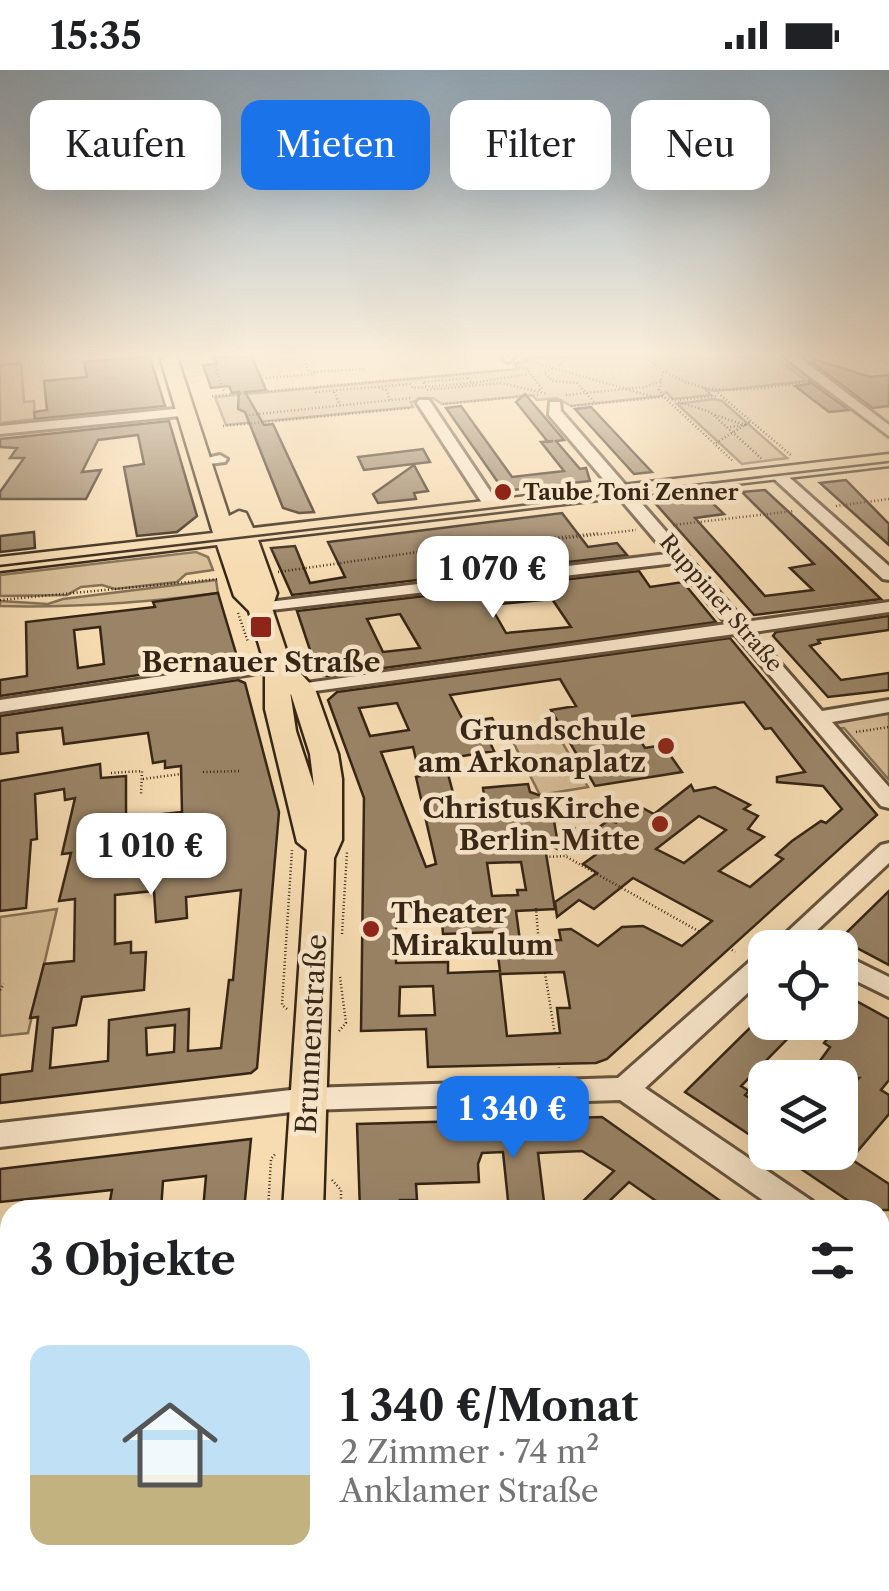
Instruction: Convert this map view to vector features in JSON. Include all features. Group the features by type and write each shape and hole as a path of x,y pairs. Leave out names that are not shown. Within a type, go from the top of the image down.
{"main road":[{"name":"Brunnenstraße","path":"193,428 210,460"},
{"name":"Brunnenstraße","path":"202,428 235,536 246,596 260,608 286,683 309,809 312,850 306,852 308,1099 303,1200"},
{"path":"0,564 764,471 889,460"}],"street":[{"path":"444,428 492,506"},
{"name":"Ruppiner Straße","path":"570,428 889,800"},
{"path":"764,471 889,575"},
{"path":"260,608 682,557"},
{"path":"0,706 286,683 889,607"},
{"path":"818,718 888,723"},
{"path":"810,930 889,850"},
{"path":"858,972 889,988"},
{"path":"624,1089 748,977"},
{"path":"0,1135 308,1099 624,1089 786,1200"}],"path":[{"path":"698,428 715,444 764,471"},
{"path":"728,428 764,471"},
{"path":"715,444 740,428"},
{"path":"759,428 807,470"},
{"path":"836,506 889,499"},
{"path":"671,525 799,510"},
{"path":"276,572 432,550 449,552 643,529"},
{"path":"0,600 58,598 221,578"},
{"path":"854,732 888,723"},
{"path":"111,774 142,771 141,794"},
{"path":"204,772 240,771"},
{"path":"142,779 181,774"},
{"path":"564,856 578,842 574,826"},
{"path":"290,1010 282,1005 306,852"},
{"path":"546,856 564,856 700,932"},
{"path":"536,908 539,946"},
{"path":"729,948 735,952"},
{"path":"545,972 555,1035"},
{"path":"0,990 4,984"},
{"path":"269,1200 272,1159 282,1146"}],"shaded area":[{"path":"703,428 753,428 787,458 742,464"},
{"path":"196,552 208,557 213,570 186,574 177,582 115,589 102,585 81,587 67,595 0,596 0,575"},
{"path":"216,580 218,593 190,597 83,605 0,606 0,601 48,604"},
{"path":"889,710 889,780 844,728 835,729 830,721"},
{"path":"554,728 588,787 540,795 509,734"},
{"path":"57,909 28,1033 0,1036 0,917"}],"building":[{"path":"103,428 171,428 197,516 177,532 137,536 124,467 144,464 138,435 98,440 82,472 101,470 86,499 0,499 0,492 24,458 10,458 17,448 0,447 0,439"},
{"path":"251,428 275,428 314,512 283,508"},
{"path":"460,428 477,428 512,477 564,471 541,442 548,441 537,428 554,428 564,440 556,441 580,469 586,468 590,481 504,491"},
{"path":"592,428 611,428 652,472 634,474"},
{"path":"423,449 430,462 364,470 358,457"},
{"path":"414,465 428,491 414,493 416,499 378,503 373,494"},
{"path":"846,480 889,524 889,545 820,483"},
{"path":"765,490 881,599 754,615 655,503 706,497 724,514 695,518 765,596 813,590 790,568 814,564 742,492"},
{"path":"562,513 588,547 617,543 627,555 292,595 271,548 295,546 310,583 345,577 328,542"},
{"path":"34,532 35,548 0,552 0,536"},
{"path":"639,571 650,587 683,582 716,622 327,676 318,674 297,611","holes":["552,599 571,627 506,633 490,605","400,614 420,648 383,652 367,619"]},
{"path":"218,593 238,660 0,696 0,680 27,676 26,622 155,607 153,602","holes":["100,627 104,664 78,668 74,630"]},
{"path":"889,616 889,630 818,640 820,643 810,646 841,680 889,673 889,690 828,697 773,636 776,632"},
{"path":"730,638 877,815 607,1059 596,1063 428,1067 426,1029 361,1031 364,798 328,700 337,692","holes":["560,679 576,706 551,710 595,786 682,772 663,745 645,748 625,717 744,702 765,729 771,728 805,772 777,777 777,782 823,786 842,809 826,823 821,821 792,841 776,855 783,859 750,887 719,871 764,837 748,829 758,816 744,809 750,805 715,787 694,791 691,785 654,814 633,803 611,819 617,823 609,820 584,838 605,848 583,864 597,873 555,902 557,917 579,900 594,909 633,878 712,921 682,946 643,926 622,927 598,946 571,929 559,930 561,940 520,941 516,911 555,909 544,841 559,850 554,821 605,818 530,792 528,784 483,788 485,803 456,804 444,759 494,751 485,732 499,730 492,718 464,722 450,695","397,703 409,730 370,736 359,708","413,747 436,864 426,867 381,752","699,816 726,830 684,863 656,849","521,862 526,890 517,890 518,895 492,896 487,863","441,909 443,934 495,932 500,971 448,973 448,962 396,963 396,910","564,972 570,1008 557,1008 560,1033 507,1036 500,974","433,986 435,1015 399,1016 400,987"]},
{"path":"238,680 245,683 279,812 257,1068 251,1073 0,1103 0,1075 32,1071 38,1017 30,1018 44,964 74,961 75,899 59,901 71,853 62,854 75,798 65,800 64,789 35,794 37,839 31,840 26,908 0,911 0,781 100,764 101,778 126,776 126,818 182,812 181,766 165,768 165,761 153,763 148,733 64,744 62,728 17,733 18,752 0,754 0,716","holes":["140,837 140,863 110,867 110,841","241,890 233,980 229,980 221,1048 188,1051 189,1009 109,1020 108,1061 50,1068 53,1028 76,1025 82,997 144,990 146,952 131,953 131,942 115,944 115,895 154,891 156,922 187,918 186,897","175,1025 174,1052 147,1055 146,1028"]},
{"path":"889,891 889,965 858,949 858,930 849,930"},
{"path":"858,1002 889,1019 889,1080 881,1090 889,1095 889,1114 858,1151 858,1060 821,1060 830,1047 824,1043 858,1040"},
{"path":"748,1030 748,1040 786,1040 767,1060 748,1060 748,1079 741,1086 748,1090 748,1134 685,1092"},
{"path":"602,1117 719,1200 655,1200 629,1182 610,1200 584,1200 614,1171 582,1151 538,1153 544,1200 508,1200 503,1152 482,1153 479,1182 416,1184 417,1200 360,1200 357,1124"},
{"path":"251,1139 245,1200 204,1200 206,1176 163,1181 162,1200 110,1200 112,1190 0,1200 0,1169"},
{"path":"858,1164 889,1184 889,1200 847,1200 803,1170 858,1170"}],"tram line":[{"path":"0,566 889,462"}],"place":[{"name":"Taube Toni Zenner","path":"503,492"},
{"name":"Bernauer Straße","path":"261,627"},
{"name":"Grundschule am Arkonaplatz","path":"666,746"},
{"name":"ChristusKirche Berlin-Mitte","path":"660,824"},
{"name":"Theater Mirakulum","path":"371,929"}]}
